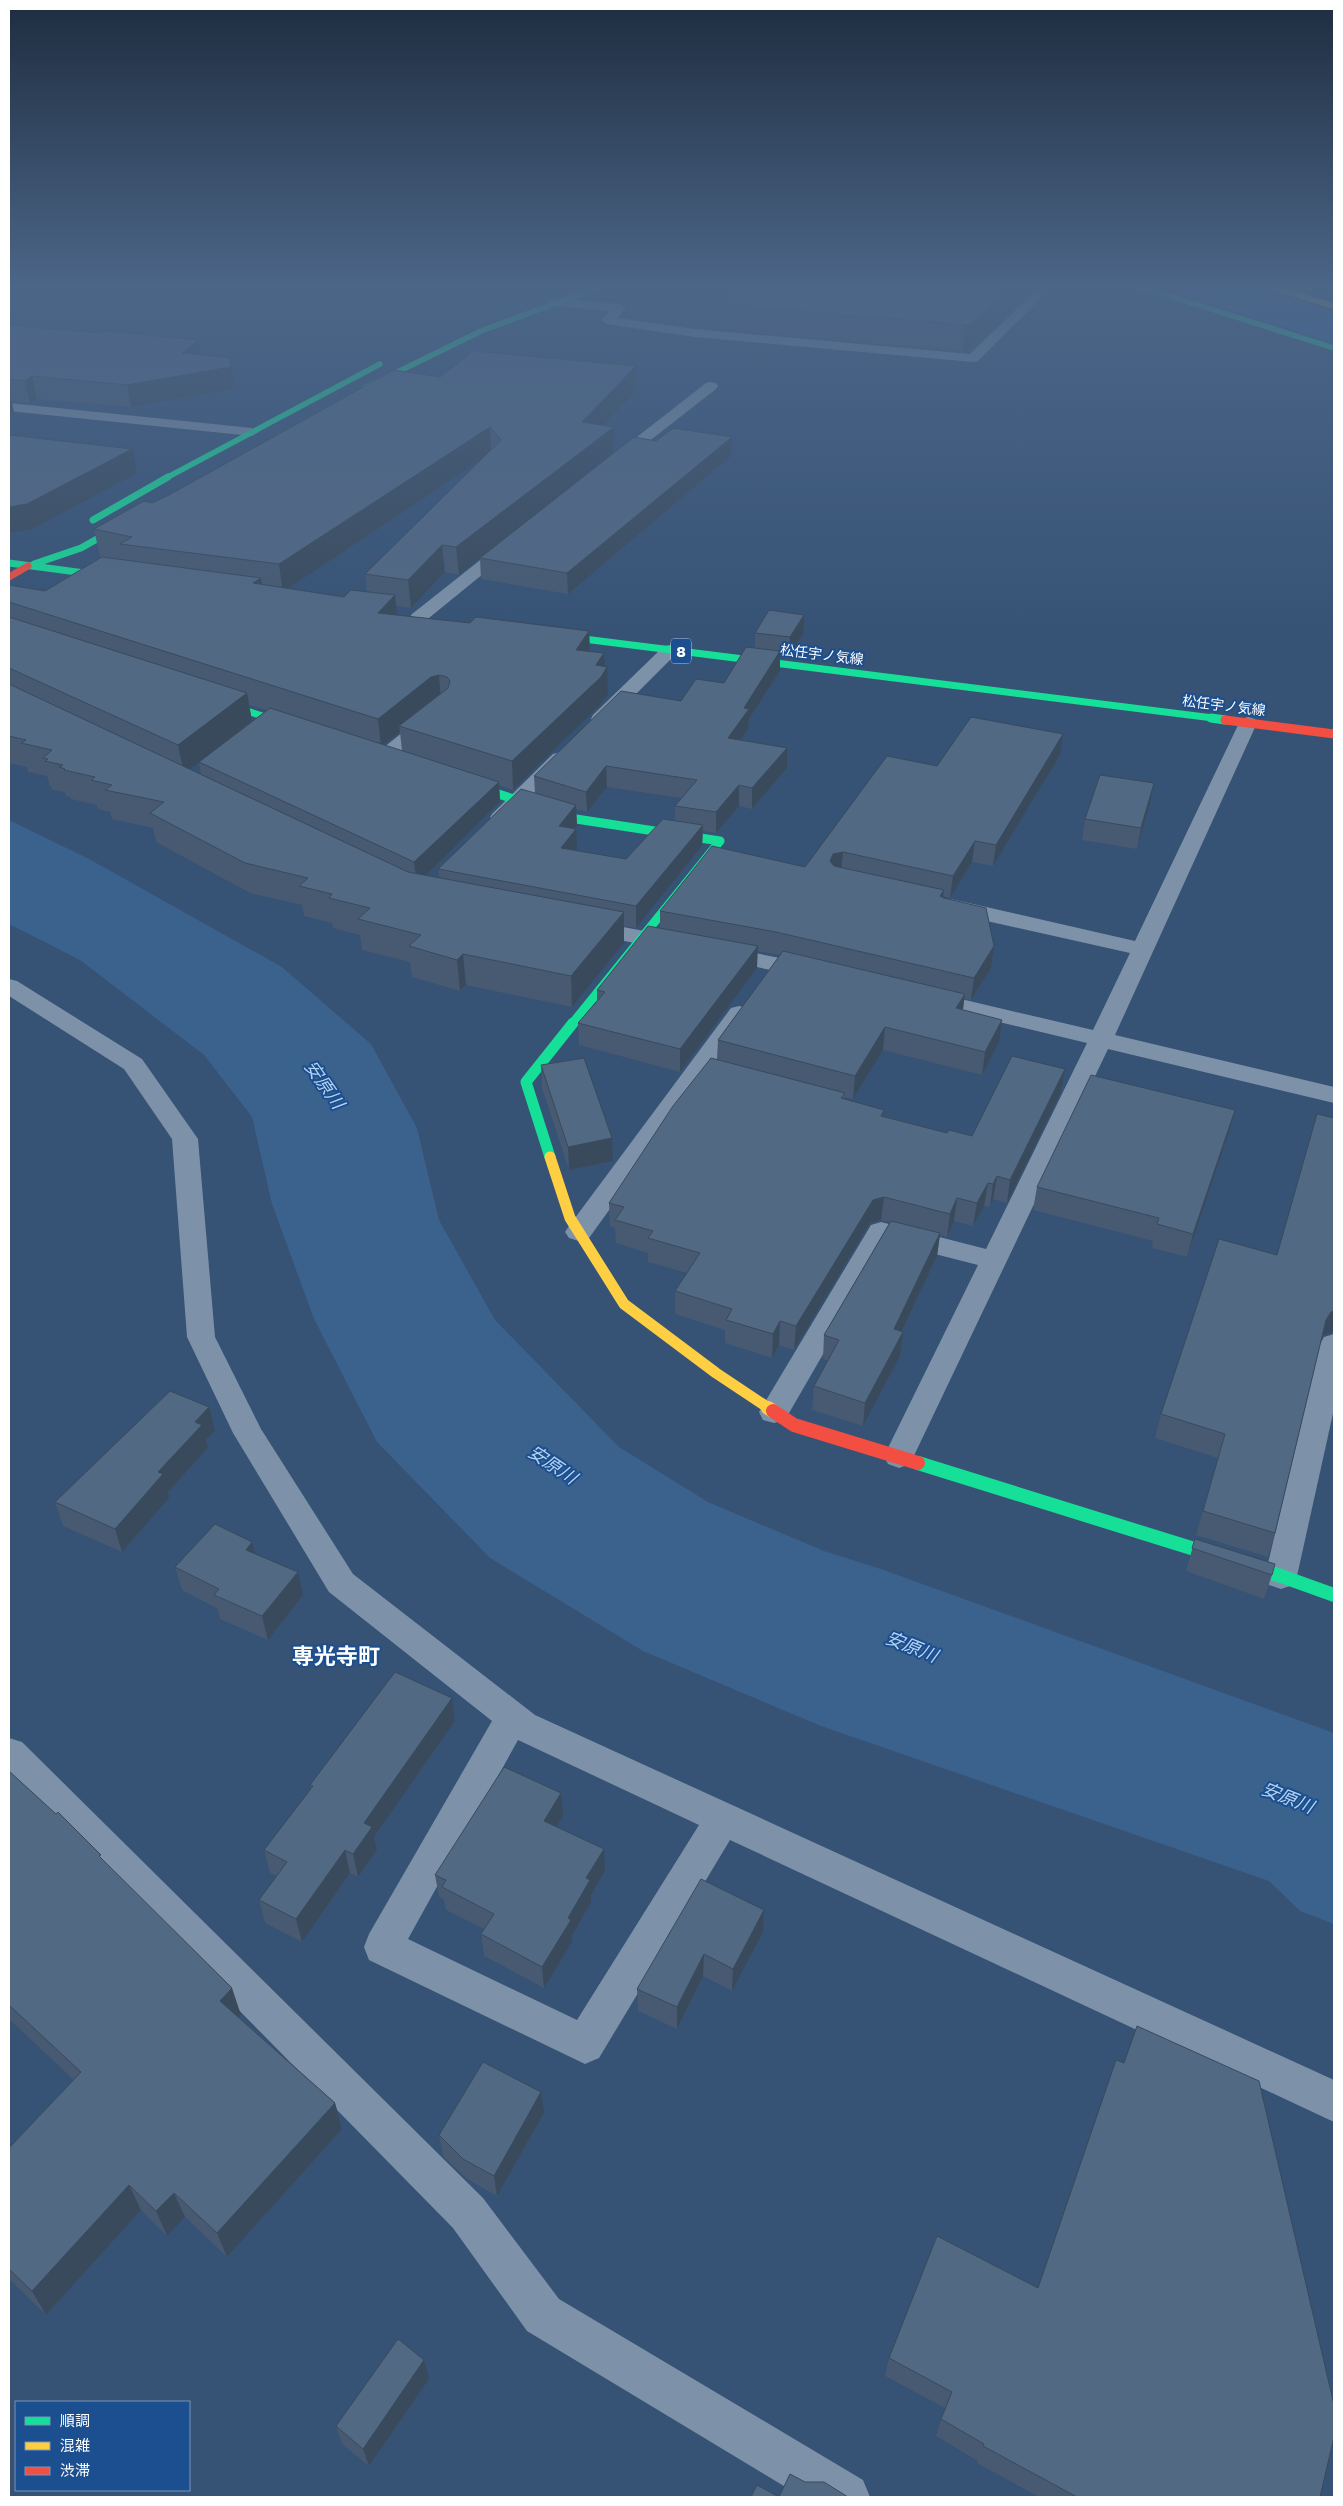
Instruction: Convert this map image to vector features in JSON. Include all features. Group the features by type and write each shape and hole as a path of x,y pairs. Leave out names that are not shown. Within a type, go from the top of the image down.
{"main road":[{"path":"86,524 202,458 307,403"},
{"path":"9,577 28,566 81,548 141,514"},
{"path":"28,566 52,544"},
{"path":"9,563 124,578"},
{"path":"412,617 437,620"},
{"name":"松任宇ノ気線","path":"544,634 1334,734"},
{"path":"205,698 305,730"},
{"path":"451,778 576,819 720,841 644,938 526,1082 570,1218 624,1304 716,1373 794,1426 899,1456 1281,1576 1334,1595"}],"street":[{"path":"605,469 690,403"},
{"path":"9,407 252,432"},
{"path":"412,617 519,537"},
{"path":"489,827 670,650"},
{"path":"385,757 442,710"},
{"path":"255,730 270,718"},
{"path":"899,1456 1101,1039 1248,723"},
{"path":"928,901 1142,949"},
{"path":"566,923 833,976"},
{"path":"578,1232 775,963"},
{"path":"9,986 133,1064 185,1139 201,1338 248,1433 342,1583 523,1726 1334,2101"},
{"path":"909,994 1334,1095"},
{"path":"699,1068 726,1075"},
{"path":"774,1412 882,1231 994,1260"},
{"path":"1281,1576 1334,1344"},
{"path":"512,1718 383,1947 586,2044 723,1819"},
{"path":"9,1753 468,2213 543,2314 846,2497"}],"water":[{"name":"安原川","path":"9,820 91,860 282,967 371,1044 417,1128 439,1220 495,1320 619,1447 708,1502 824,1551 881,1569 1334,1733 1334,1924 1300,1911 1269,1881 821,1726 643,1651 490,1558 377,1442 314,1319 272,1204 252,1117 204,1055 80,960 9,924"}],"building":[{"path":"335,403 600,403 582,422 614,427 456,547 442,545 408,580 365,574 501,440 490,427 279,564 120,544 132,537 94,529 144,501 152,503"},
{"path":"673,428 732,437 567,573 480,558 634,437 656,441"},
{"path":"9,435 132,449 27,504 9,507"},
{"path":"102,557 261,578 253,583 344,597 351,590 395,595 378,613 470,623 476,617 589,631 576,650 604,653 596,665 607,667 601,677 512,761 399,726 448,688 450,681 447,677 439,675 431,677 378,719 9,602 9,585 45,591"},
{"path":"769,610 804,615 790,637 755,633"},
{"path":"9,617 247,693 178,745 9,668"},
{"path":"746,647 780,651 744,708 749,709 728,738 787,748 752,788 739,785 716,812 675,806 697,780 606,766 586,792 534,776 621,691 681,701 696,679 724,683"},
{"path":"9,684 408,872 624,912 571,976 463,954 457,960 409,946 421,935 358,919 370,908 329,898 332,894 299,886 308,878 245,863 150,813 164,802 105,790 112,785 91,780 95,777 64,770 59,767 63,765 45,761 48,759 43,758 52,750 21,743 26,740 9,736"},
{"path":"270,708 499,782 414,862 199,762"},
{"path":"971,717 1063,734 996,845 975,841 953,876 843,852 833,854 830,861 834,866 944,890 940,896 944,898 986,908 994,946 974,978 776,932 660,911 712,846 805,867 887,756 937,766"},
{"path":"1100,775 1154,783 1141,828 1085,819"},
{"path":"521,789 576,805 559,826 576,829 561,848 626,859 663,819 703,825 636,906 438,869"},
{"path":"648,926 758,946 680,1049 578,1023 605,992 597,990"},
{"path":"783,951 965,994 956,1008 1002,1020 985,1052 885,1027 855,1076 718,1040"},
{"path":"1012,1056 1065,1069 1010,1180 997,1176 993,1184 988,1183 977,1203 957,1198 950,1214 884,1197 873,1200 796,1326 780,1321 773,1334 726,1320 732,1309 675,1291 700,1253 648,1238 653,1231 615,1220 624,1207 609,1203 673,1106 711,1058 845,1093 841,1098 884,1110 881,1116 947,1133 949,1130 972,1136"},
{"path":"584,1058 612,1138 568,1147 541,1065"},
{"path":"1091,1075 1235,1110 1193,1234 1157,1224 1159,1218 1037,1187"},
{"path":"1317,1114 1334,1118 1334,1311 1331,1312 1326,1320 1275,1533 1203,1511 1225,1434 1161,1414 1219,1239 1277,1255"},
{"path":"891,1221 940,1233 894,1329 903,1332 865,1403 814,1386 839,1340 824,1335"},
{"path":"170,1391 209,1407 195,1422 202,1425 158,1472 163,1474 115,1529 55,1502"},
{"path":"215,1524 252,1542 246,1550 298,1572 262,1616 214,1595 219,1589 175,1567"},
{"path":"1195,1539 1275,1564 1272,1575 1192,1548"},
{"path":"395,1672 452,1698 364,1823 372,1827 353,1854 345,1850 296,1919 259,1900 287,1862 264,1850 313,1786 310,1785"},
{"path":"504,1767 561,1793 544,1821 604,1849 586,1878 590,1880 568,1918 571,1920 542,1967 481,1934 494,1914 442,1887 446,1880 435,1875"},
{"path":"9,1771 56,1814 58,1812 101,1855 99,1856 232,1988 220,2001 335,2103 217,2233 174,2193 156,2211 129,2185 32,2291 9,2269 9,2148 81,2072 9,2005"},
{"path":"701,1879 764,1910 733,1969 704,1954 677,2007 637,1989"},
{"path":"1137,2026 1259,2081 1334,2405 1334,2437 1320,2497 1077,2497 983,2446 984,2444 941,2419 952,2392 889,2358 937,2236 1038,2288 1116,2060 1124,2063"},
{"path":"483,2062 541,2092 494,2176 463,2159 439,2135"},
{"path":"398,2339 424,2360 363,2449 336,2426"},
{"path":"790,2474 805,2482 824,2482 848,2497 779,2497"},
{"path":"757,2485 779,2497 751,2497"}],"traffic: fast":[{"path":"93,520 202,457 305,403"},
{"path":"34,564 81,548 129,521"},
{"path":"9,563 115,577"},
{"path":"552,635 1225,720"},
{"path":"215,701 295,727"},
{"path":"464,783 576,819 720,841 526,1082 550,1157"},
{"path":"918,1463 1281,1576 1334,1595"}],"traffic: slow":[{"path":"550,1157 570,1218 624,1304 716,1373 773,1411"}],"traffic: jam":[{"path":"9,577 28,566"},
{"path":"1225,720 1334,734"},
{"path":"773,1411 794,1425 918,1463"}],"district":[{"name":"専光寺町","path":"336,1655"}]}
